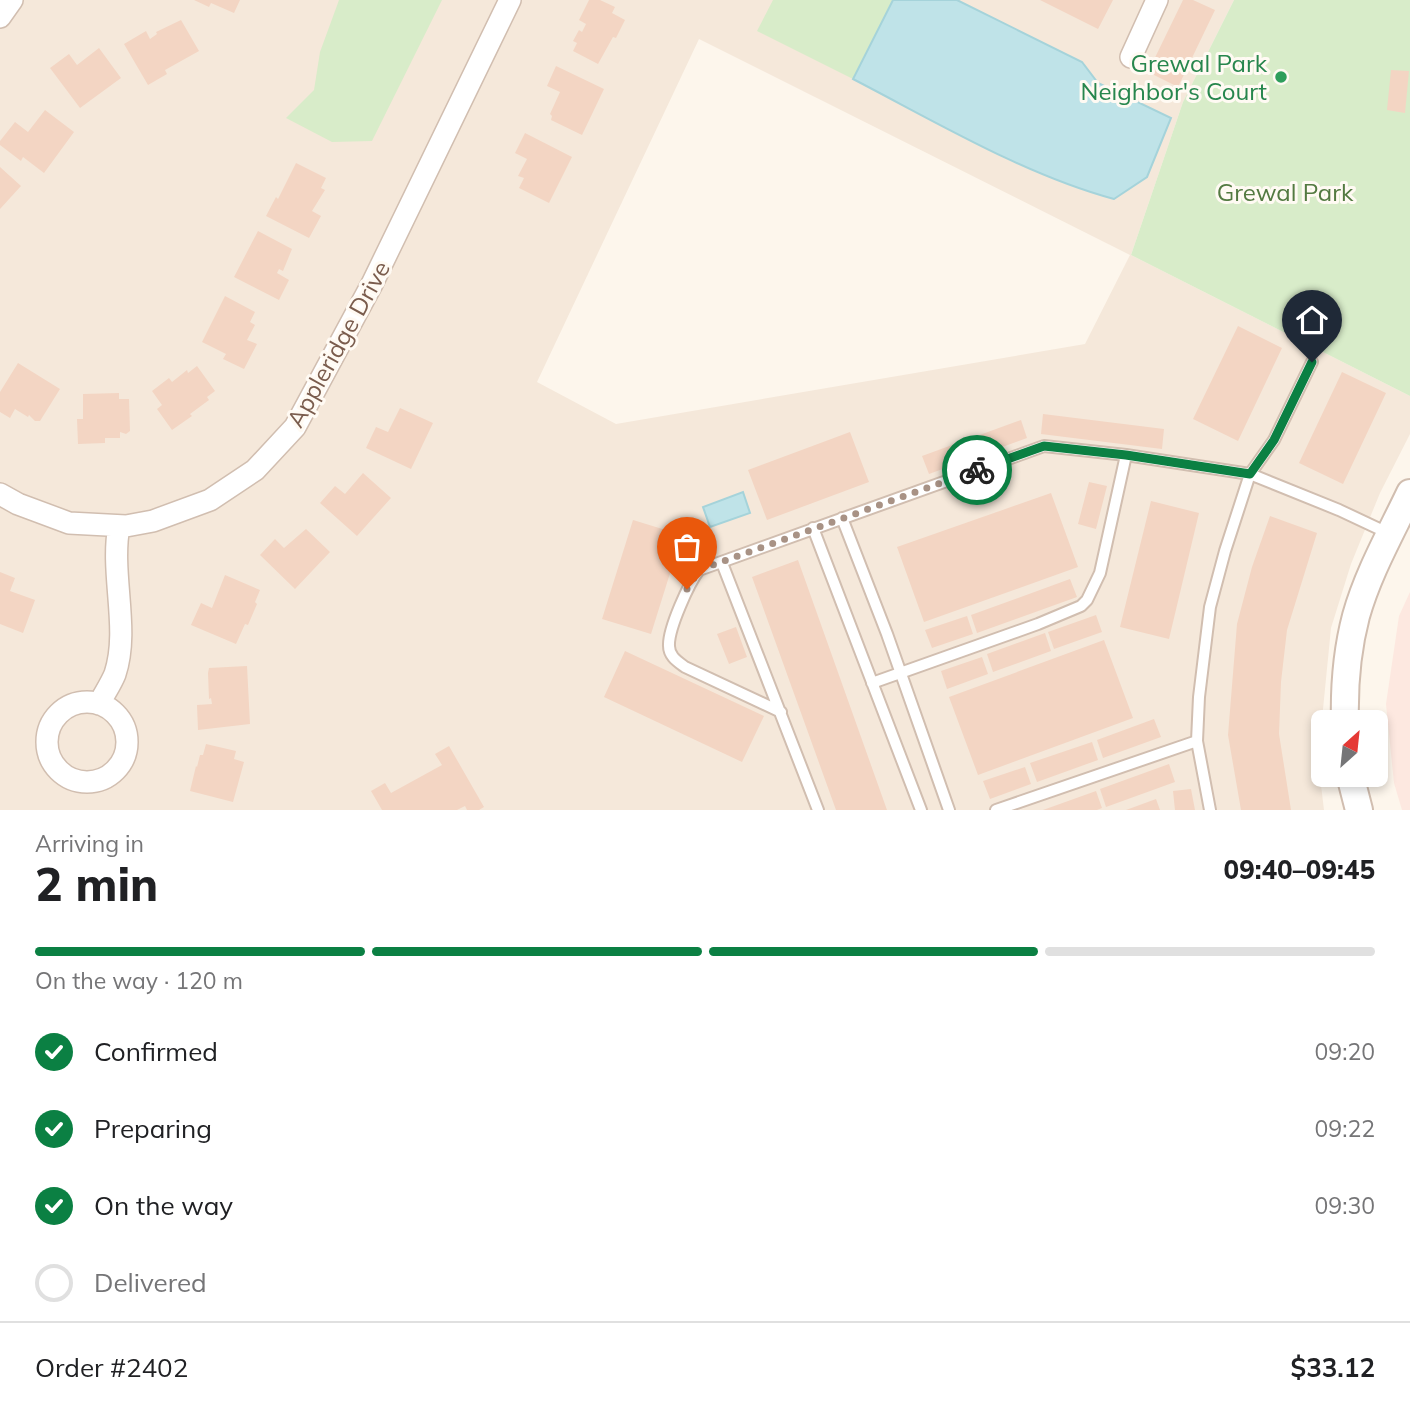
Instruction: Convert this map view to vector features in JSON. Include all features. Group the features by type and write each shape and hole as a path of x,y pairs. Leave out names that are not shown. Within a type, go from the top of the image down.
{"street":[{"path":"0,17 12,0"},
{"name":"Appleridge Drive","path":"0,494 18,504 69,523 119,526 153,521 210,500 255,470 295,427 372,284 510,0"},
{"path":"1131,57 1157,0"},
{"path":"1345,710 1347,668 1356,616 1410,493"},
{"path":"99,704 114,674 120,645 115,545 119,526"},
{"path":"1353,788 1359,810"}],"lane":[{"path":"1210,810 1197,741 1199,697 1210,607 1250,474 1274,440 1312,362"},
{"path":"781,712 685,667 673,658 669,647 671,632 693,578 699,570 1044,446 1126,455 1250,474 1390,534"},
{"path":"872,682 1071,612 1087,600 1100,573 1126,455"},
{"path":"842,518 901,672 949,810"},
{"path":"813,528 921,810"},
{"path":"722,563 818,810"},
{"path":"996,810 1197,741"}],"shaded area":[{"path":"0,0 1234,0 1183,102 1131,255 1410,396 1410,434 1380,493 1351,564 1331,628 1323,710 1311,710 1311,788 1321,788 1324,810 0,810","holes":["699,39 1130,255 1085,344 616,424 537,382"]},
{"path":"1410,592 1410,810 1402,810 1394,783 1386,704 1399,616"}],"green space":[{"path":"339,0 442,0 372,141 332,142 286,118 314,90 320,52"},
{"path":"773,0 893,0 853,79 757,31"},
{"name":"Grewal Park","path":"1234,0 1410,0 1410,396 1131,255 1183,102"}],"water":[{"path":"893,0 957,0 1082,62 1098,83 1171,118 1147,177 1114,199 1081,189 1014,162 853,79"},
{"path":"743,492 750,513 710,527 703,507"}],"building":[{"path":"194,0 240,0 234,13 211,3 209,7"},
{"path":"589,0 600,0 615,7 612,13 625,20 598,64 573,51 577,43 573,41 586,24 579,20"},
{"path":"1040,0 1113,0 1098,29"},
{"path":"1183,0 1193,0 1215,10 1178,87 1148,72"},
{"path":"181,20 199,51 165,70 167,74 148,85 124,44 146,31 150,39 156,32"},
{"path":"99,48 121,78 80,108 50,68 69,54 77,65"},
{"path":"556,66 604,89 582,135 551,120 550,114 560,92 547,86"},
{"path":"1391,70 1409,71 1405,113 1387,110"},
{"path":"45,110 74,132 44,173 23,157 21,161 0,145 0,141 15,122 28,132"},
{"path":"525,133 572,157 549,203 519,188 524,178 518,176 527,159 515,153"},
{"path":"296,163 326,178 321,188 325,190 312,211 321,216 309,238 266,216"},
{"path":"0,167 21,186 0,209"},
{"path":"258,231 292,249 283,271 279,269 277,273 289,280 279,300 234,277"},
{"path":"225,296 255,312 250,322 255,325 247,340 257,344 244,369 223,359 226,354 202,342"},
{"path":"1238,326 1282,348 1238,441 1193,419"},
{"path":"18,363 60,389 40,421 35,421 15,409 10,418 0,412 0,392"},
{"path":"197,366 215,391 207,397 209,400 190,414 192,416 172,430 157,409 162,405 152,391 169,378 172,382"},
{"path":"1342,372 1386,393 1343,484 1299,463"},
{"path":"119,393 119,399 129,399 130,431 126,434 120,432 120,438 105,438 105,443 78,444 77,419 83,419 83,394"},
{"path":"400,408 433,423 411,469 366,448 376,427 388,432"},
{"path":"1043,414 1164,429 1162,449 1041,434"},
{"path":"1021,420 1027,438 929,474 922,456"},
{"path":"850,432 869,482 767,520 748,470"},
{"path":"363,473 391,498 357,536 320,503 335,486 345,494"},
{"path":"1089,482 1107,486 1096,529 1078,524"},
{"path":"1051,493 1078,567 924,622 897,547"},
{"path":"1151,501 1199,513 1169,639 1120,627"},
{"path":"1270,516 1317,533 1287,630 1281,682 1279,734 1291,810 1241,810 1228,735 1237,624 1252,567"},
{"path":"633,520 682,535 651,634 602,619"},
{"path":"306,529 330,552 295,589 260,555 275,539 284,548"},
{"path":"798,560 887,810 836,810 752,577"},
{"path":"0,572 15,578 10,591 35,600 23,633 0,624"},
{"path":"225,575 260,590 248,625 245,624 236,644 191,625 201,603 212,608"},
{"path":"1070,579 1077,597 977,633 971,615"},
{"path":"1096,615 1102,632 1054,649 1048,632"},
{"path":"967,616 973,634 932,648 925,630"},
{"path":"736,627 747,657 729,664 717,634"},
{"path":"1045,633 1051,651 993,672 987,654"},
{"path":"1104,640 1133,718 978,775 949,697"},
{"path":"625,651 764,716 742,762 604,697"},
{"path":"982,657 988,674 947,689 941,671"},
{"path":"247,666 250,724 198,730 197,705 212,704 211,698 209,699 209,668"},
{"path":"1154,719 1161,737 1103,758 1097,740"},
{"path":"1092,742 1098,760 1037,782 1030,763"},
{"path":"206,744 236,751 234,759 244,762 233,802 190,791 196,766"},
{"path":"449,746 484,807 479,810 467,810 465,806 457,810 382,810 371,791 385,783 391,793 442,765 435,754"},
{"path":"1169,764 1175,782 1106,807 1100,789"},
{"path":"1025,767 1031,784 990,799 983,781"},
{"path":"1191,789 1195,810 1175,810 1173,791"},
{"path":"1096,791 1102,808 1097,810 1043,810"},
{"path":"1156,799 1160,810 1126,810"}],"way so far":[{"path":"687,589 699,570 977,470"}],"place":[{"name":"Grewal Park Neighbor's Court","path":"1281,77"}],"route":[{"path":"977,470 1044,446 1126,455 1250,474 1274,440 1312,362"}]}
